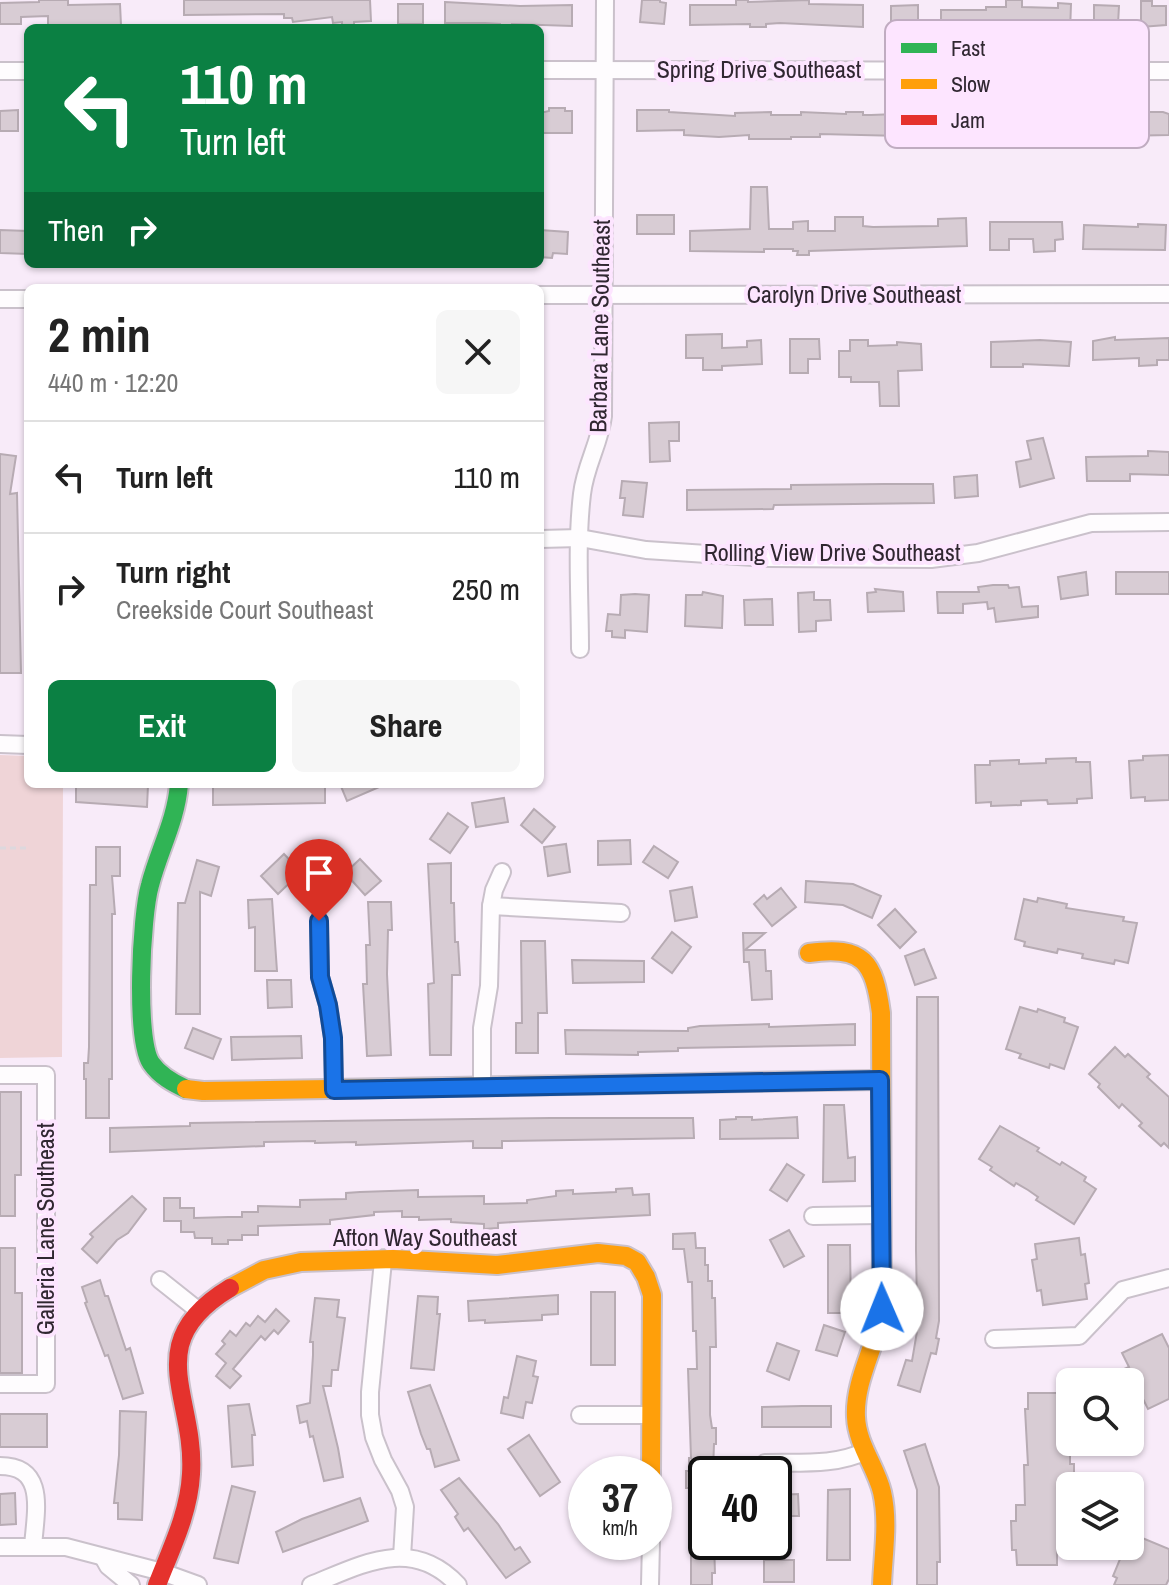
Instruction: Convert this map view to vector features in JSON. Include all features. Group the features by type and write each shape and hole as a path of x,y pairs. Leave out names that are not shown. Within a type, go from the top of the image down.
{"street":[{"name":"Barbara Lane Southeast","path":"580,649 580,538 584,482 601,432 603,416 605,0"},
{"name":"Spring Drive Southeast","path":"544,70 885,70"},
{"path":"0,71 24,71"},
{"name":"Spring Drive Southeast","path":"1149,71 1169,71"},
{"name":"Carolyn Drive Southeast","path":"544,295 1169,294"},
{"path":"0,299 24,299"},
{"name":"Rolling View Drive Southeast","path":"544,539 580,538 646,550 769,558 931,559 978,553 1091,523 1169,522"},
{"path":"0,744 24,745"},
{"path":"179,788 175,820 151,882 144,921 144,1045 155,1079 203,1091 880,1080"},
{"path":"482,1087 482,1028 489,986 491,906 502,872"},
{"path":"491,906 621,913"},
{"path":"319,921 320,977 333,1038 334,1090"},
{"path":"809,953 846,949 861,956 878,986 881,1013 881,1327 856,1407 858,1431 882,1494 882,1585"},
{"name":"Galleria Lane Southeast","path":"0,1075 46,1075 46,1384 0,1384"},
{"path":"813,1216 880,1215"},
{"name":"Afton Way Southeast","path":"159,1578 186,1508 190,1487 192,1464 189,1435 175,1370 181,1340 199,1311 247,1278 278,1266 300,1262 434,1260 491,1266 570,1255 628,1257 637,1262 643,1271 652,1295 651,1456"},
{"path":"383,1261 370,1415 374,1437 405,1507 402,1557"},
{"path":"994,1339 1079,1336 1123,1290 1169,1278"},
{"path":"160,1280 199,1311"},
{"path":"580,1415 651,1415"},
{"path":"792,1462 850,1459 866,1451"},
{"path":"0,1466 22,1469 35,1489 33,1547"},
{"path":"0,1547 66,1547 159,1578 198,1585"},
{"path":"103,1557 108,1566 131,1585"},
{"path":"311,1585 367,1563 402,1557 434,1566 448,1574 458,1585"},
{"path":"650,1585 651,1560"}],"path":[{"path":"0,848 27,848"}],"shaded area":[{"path":"0,755 24,756 24,788 63,788 62,1057 0,1058"}],"building":[{"path":"68,0 68,5 120,4 121,24 48,24 48,16 21,17 21,24 0,24 0,3"},
{"path":"184,0 370,0 371,21 342,24 333,23 332,17 293,22 292,18 284,18 284,14 184,15"},
{"path":"642,0 666,3 664,24 640,22"},
{"path":"736,0 809,0 809,4 863,5 863,27 780,23 766,24 766,27 750,27 750,24 690,25 690,5 736,5"},
{"path":"1006,0 1022,0 1022,7 1058,8 1058,3 1071,4 1070,20 941,20 941,10 1006,7"},
{"path":"1141,1 1152,1 1152,6 1166,6 1166,25 1149,26 1149,20 1141,20"},
{"path":"445,2 572,5 572,26 445,23"},
{"path":"398,4 423,4 423,24 398,24"},
{"path":"918,5 918,20 891,20 891,6"},
{"path":"1094,5 1119,6 1118,20 1094,20"},
{"path":"549,108 565,108 565,111 572,111 572,133 544,133 544,112"},
{"path":"18,110 18,131 0,131 0,111"},
{"path":"637,110 735,116 735,113 771,112 771,115 801,115 801,112 885,114 885,136 820,134 820,137 749,139 749,135 684,135 684,130 637,131"},
{"path":"1149,112 1169,114 1169,135 1149,135"},
{"path":"751,187 767,187 769,229 793,229 793,222 808,221 808,231 835,231 835,217 863,217 863,226 873,227 938,226 938,219 966,218 967,246 809,251 809,255 797,255 798,251 793,249 764,249 764,252 690,251 690,231 750,229"},
{"path":"637,215 674,215 674,234 637,234"},
{"path":"990,222 1062,222 1063,239 1055,240 1055,251 1034,252 1033,239 1009,239 1009,250 990,250"},
{"path":"1138,224 1166,225 1165,250 1083,249 1084,225 1138,227"},
{"path":"0,230 24,231 24,254 0,253"},
{"path":"544,230 568,232 567,254 553,253 552,258 544,257"},
{"path":"722,334 722,348 747,347 747,341 761,340 762,364 703,370 703,358 686,358 686,335"},
{"path":"1115,337 1115,340 1169,338 1169,360 1157,360 1157,365 1139,366 1139,358 1093,360 1093,341"},
{"path":"790,339 819,339 820,359 808,359 808,373 790,373"},
{"path":"850,340 868,340 868,346 897,345 897,342 921,344 922,370 898,371 899,406 880,406 879,382 851,382 851,377 839,377 839,351 850,351"},
{"path":"991,342 1071,342 1069,366 1023,364 1023,367 991,367"},
{"path":"679,422 679,441 669,441 670,461 650,462 649,423"},
{"path":"1043,438 1054,478 1020,487 1016,462 1031,459 1027,441"},
{"path":"1148,451 1169,452 1169,475 1130,474 1130,481 1087,481 1086,457 1148,456"},
{"path":"0,454 16,456 10,494 17,493 21,673 0,673"},
{"path":"977,475 978,496 955,498 954,477"},
{"path":"622,481 647,483 643,517 623,515 625,498 620,498"},
{"path":"933,484 934,503 774,505 773,509 687,510 687,490 791,489 791,485"},
{"path":"1086,572 1088,595 1061,599 1058,577"},
{"path":"1116,572 1169,572 1169,594 1116,594"},
{"path":"978,587 1019,587 1022,607 1038,606 1038,617 996,622 994,608 988,609 987,602 963,604 963,613 938,613 937,592 979,592"},
{"path":"875,589 903,592 904,611 868,612 867,593 876,592"},
{"path":"703,592 723,596 722,628 685,626 686,595 702,595"},
{"path":"814,592 814,600 830,600 831,620 816,621 816,631 799,632 798,593"},
{"path":"621,595 649,595 647,632 625,630 625,638 612,637 612,631 606,631 608,614 620,615"},
{"path":"772,599 773,625 745,625 744,600"},
{"path":"1169,755 1169,800 1131,798 1129,761 1143,760 1143,756"},
{"path":"1076,758 1076,762 1090,762 1092,798 1077,799 1077,803 1048,804 1047,800 991,806 991,802 976,803 975,765 990,765 990,761 1019,760 1019,764"},
{"path":"76,788 148,788 147,807 76,802"},
{"path":"213,788 325,788 325,803 213,805"},
{"path":"342,788 377,788 347,801"},
{"path":"504,798 508,822 476,827 472,803"},
{"path":"534,809 555,827 542,843 521,825"},
{"path":"448,813 468,827 450,853 430,839"},
{"path":"630,840 631,864 598,865 598,841"},
{"path":"566,844 570,872 548,876 544,847"},
{"path":"307,846 337,846 338,869 308,869"},
{"path":"654,846 678,862 668,878 643,862"},
{"path":"96,847 120,847 120,876 112,876 115,914 112,914 112,1079 109,1079 109,1118 86,1118 84,1079 84,1063 88,1063 89,1047 90,885 96,885"},
{"path":"284,854 301,872 278,894 261,876"},
{"path":"360,859 381,881 365,895 345,873"},
{"path":"197,860 219,867 211,896 200,892 200,1014 176,1014 178,903 185,903"},
{"path":"451,863 451,903 454,903 460,975 452,975 451,1055 430,1055 428,984 434,983 428,864"},
{"path":"806,881 853,884 881,896 872,918 843,905 805,902"},
{"path":"692,887 697,917 675,921 670,891"},
{"path":"781,888 796,907 772,926 754,904 764,895 767,899"},
{"path":"1038,898 1067,904 1066,908 1124,917 1123,921 1137,923 1128,963 1115,960 1114,964 1082,958 1083,954 1058,949 1057,953 1024,946 1025,942 1015,939 1024,899 1037,902"},
{"path":"272,899 277,971 255,971 255,927 249,928 248,900"},
{"path":"368,902 391,902 392,930 388,930 387,974 391,1055 367,1056 363,984 367,984 366,945 370,945"},
{"path":"895,909 916,932 900,948 878,925"},
{"path":"672,932 691,947 672,973 652,958"},
{"path":"743,933 765,933 745,950 765,950 766,971 771,971 772,999 752,1000 749,962 744,962"},
{"path":"521,941 545,941 547,1013 538,1013 538,1053 516,1053 516,1023 522,1023"},
{"path":"924,949 936,978 915,985 905,956"},
{"path":"572,960 644,961 644,982 573,983"},
{"path":"267,980 291,980 292,1007 268,1008"},
{"path":"917,997 938,997 939,1321 936,1338 939,1339 936,1354 931,1353 920,1392 898,1385 906,1360 912,1361 921,1308 917,1308 916,1250"},
{"path":"1020,1007 1065,1018 1064,1022 1078,1027 1064,1069 1050,1064 1049,1068 1019,1058 1021,1054 1006,1049"},
{"path":"769,1024 769,1027 855,1024 855,1045 678,1048 678,1051 638,1052 638,1055 566,1054 565,1030 688,1031 688,1028 700,1026"},
{"path":"193,1028 221,1039 213,1059 185,1048"},
{"path":"301,1036 302,1058 232,1060 231,1037"},
{"path":"1115,1047 1150,1074 1147,1077 1169,1097 1169,1148 1164,1143 1161,1146 1139,1126 1142,1123 1122,1104 1119,1108 1089,1074"},
{"path":"0,1092 21,1092 21,1175 15,1175 15,1216 0,1216"},
{"path":"824,1105 844,1105 848,1158 855,1157 855,1181 823,1182"},
{"path":"752,1117 752,1120 797,1117 798,1138 720,1139 720,1120"},
{"path":"693,1118 694,1138 502,1141 502,1148 473,1148 473,1141 356,1145 356,1142 264,1142 264,1146 110,1152 110,1128 190,1126 190,1123"},
{"path":"1000,1126 1039,1148 1037,1151 1060,1165 1062,1162 1086,1177 1084,1181 1096,1189 1074,1224 1036,1200 1038,1197 1028,1190 1016,1183 1014,1186 990,1170 992,1167 979,1159"},
{"path":"787,1164 804,1175 787,1201 770,1190"},
{"path":"632,1188 633,1195 649,1194 650,1215 498,1223 498,1228 484,1229 484,1224 451,1222 451,1219 402,1217 402,1211 374,1212 374,1215 330,1220 330,1224 258,1226 258,1235 242,1235 242,1240 228,1240 228,1244 212,1244 212,1238 195,1238 194,1232 181,1232 181,1221 164,1221 164,1198 180,1198 180,1208 194,1208 194,1218 242,1217 242,1212 258,1212 258,1206 300,1207 300,1200 346,1199 346,1193 418,1190 418,1197 484,1196 484,1204 527,1203 527,1200 556,1196 556,1191 573,1190 573,1194"},
{"path":"132,1196 146,1209 128,1233 117,1240 97,1263 82,1249 93,1237 90,1234"},
{"path":"789,1230 804,1256 784,1267 770,1240"},
{"path":"695,1233 696,1248 705,1248 708,1281 712,1281 716,1347 710,1347 710,1415 712,1428 716,1428 714,1456 691,1456 688,1369 697,1369 696,1331 693,1331 692,1282 688,1282 684,1249 673,1249 673,1234"},
{"path":"1079,1238 1089,1283 1085,1284 1087,1299 1043,1305 1041,1290 1037,1291 1032,1260 1037,1259 1035,1244"},
{"path":"828,1245 850,1245 851,1313 828,1313"},
{"path":"0,1248 15,1248 15,1293 22,1293 22,1373 0,1373"},
{"path":"100,1280 126,1350 130,1348 143,1393 123,1399 85,1303 82,1287"},
{"path":"591,1292 615,1292 615,1365 591,1365"},
{"path":"558,1295 558,1314 542,1315 542,1320 469,1321 468,1301"},
{"path":"418,1296 438,1297 437,1314 440,1314 434,1370 411,1368"},
{"path":"315,1298 339,1300 337,1317 345,1318 338,1370 332,1370 331,1386 323,1386 343,1477 324,1481 313,1436 310,1437 307,1421 300,1423 297,1406 310,1403 313,1342 310,1342"},
{"path":"276,1309 289,1321 278,1334 274,1330 265,1340 261,1336 233,1369 241,1376 230,1388 216,1376 226,1363 216,1354 225,1344 222,1341 230,1331 236,1336 246,1323 250,1326 258,1316 265,1322"},
{"path":"824,1325 845,1332 837,1356 816,1350"},
{"path":"1162,1334 1169,1348 1169,1399 1148,1409 1144,1401 1144,1368 1126,1368 1129,1367 1122,1353"},
{"path":"777,1343 799,1351 789,1380 767,1371"},
{"path":"517,1356 536,1361 533,1376 538,1377 532,1403 526,1402 523,1418 501,1413 504,1397 508,1398"},
{"path":"430,1385 459,1460 435,1467 408,1392"},
{"path":"1028,1393 1056,1393 1056,1456 1070,1456 1070,1464 1074,1464 1074,1472 1056,1472 1057,1565 1017,1565 1016,1550 1012,1550 1011,1521 1016,1521 1016,1505 1025,1505 1024,1465 1028,1465 1025,1409 1028,1409"},
{"path":"249,1404 255,1435 252,1435 253,1465 232,1467 228,1406"},
{"path":"831,1406 831,1427 762,1427 762,1407"},
{"path":"120,1411 146,1412 142,1520 118,1519 118,1503 114,1503"},
{"path":"0,1414 47,1414 47,1447 0,1447"},
{"path":"529,1435 560,1482 540,1496 508,1449"},
{"path":"925,1444 939,1487 940,1562 937,1562 937,1585 917,1585 917,1490 904,1451"},
{"path":"459,1478 498,1524 515,1550 520,1547 530,1562 506,1578 468,1528 464,1531 455,1517 458,1514 441,1490"},
{"path":"232,1486 255,1492 238,1563 214,1558"},
{"path":"850,1489 850,1560 827,1560 828,1490"},
{"path":"15,1493 16,1524 0,1525 0,1494"},
{"path":"792,1494 798,1494 799,1516 792,1516"},
{"path":"360,1498 368,1521 283,1552 276,1532"},
{"path":"1144,1539 1169,1549 1169,1579 1166,1585 1114,1585 1117,1578 1113,1576 1120,1560 1144,1560"},
{"path":"691,1560 715,1560 712,1585 691,1585"},
{"path":"764,1560 794,1560 794,1582 764,1582"}],"traffic: fast":[{"path":"178,788 147,901 141,1004 146,1050 151,1063 167,1079 186,1089"}],"traffic: slow":[{"path":"809,953 842,952 863,961 875,981 881,1013 882,1309 862,1376 856,1417 884,1503 882,1585"},
{"path":"186,1089 690,1083"},
{"path":"230,1288 264,1270 301,1262 393,1259 497,1265 598,1253 626,1256 637,1262 652,1295 651,1456"}],"traffic: jam":[{"path":"690,1083 880,1080"},
{"path":"157,1585 183,1517 190,1488 190,1446 178,1372 179,1350 186,1329 202,1309 230,1288"}],"route":[{"path":"319,921 320,977 333,1038 334,1090 880,1080 882,1309"}]}
